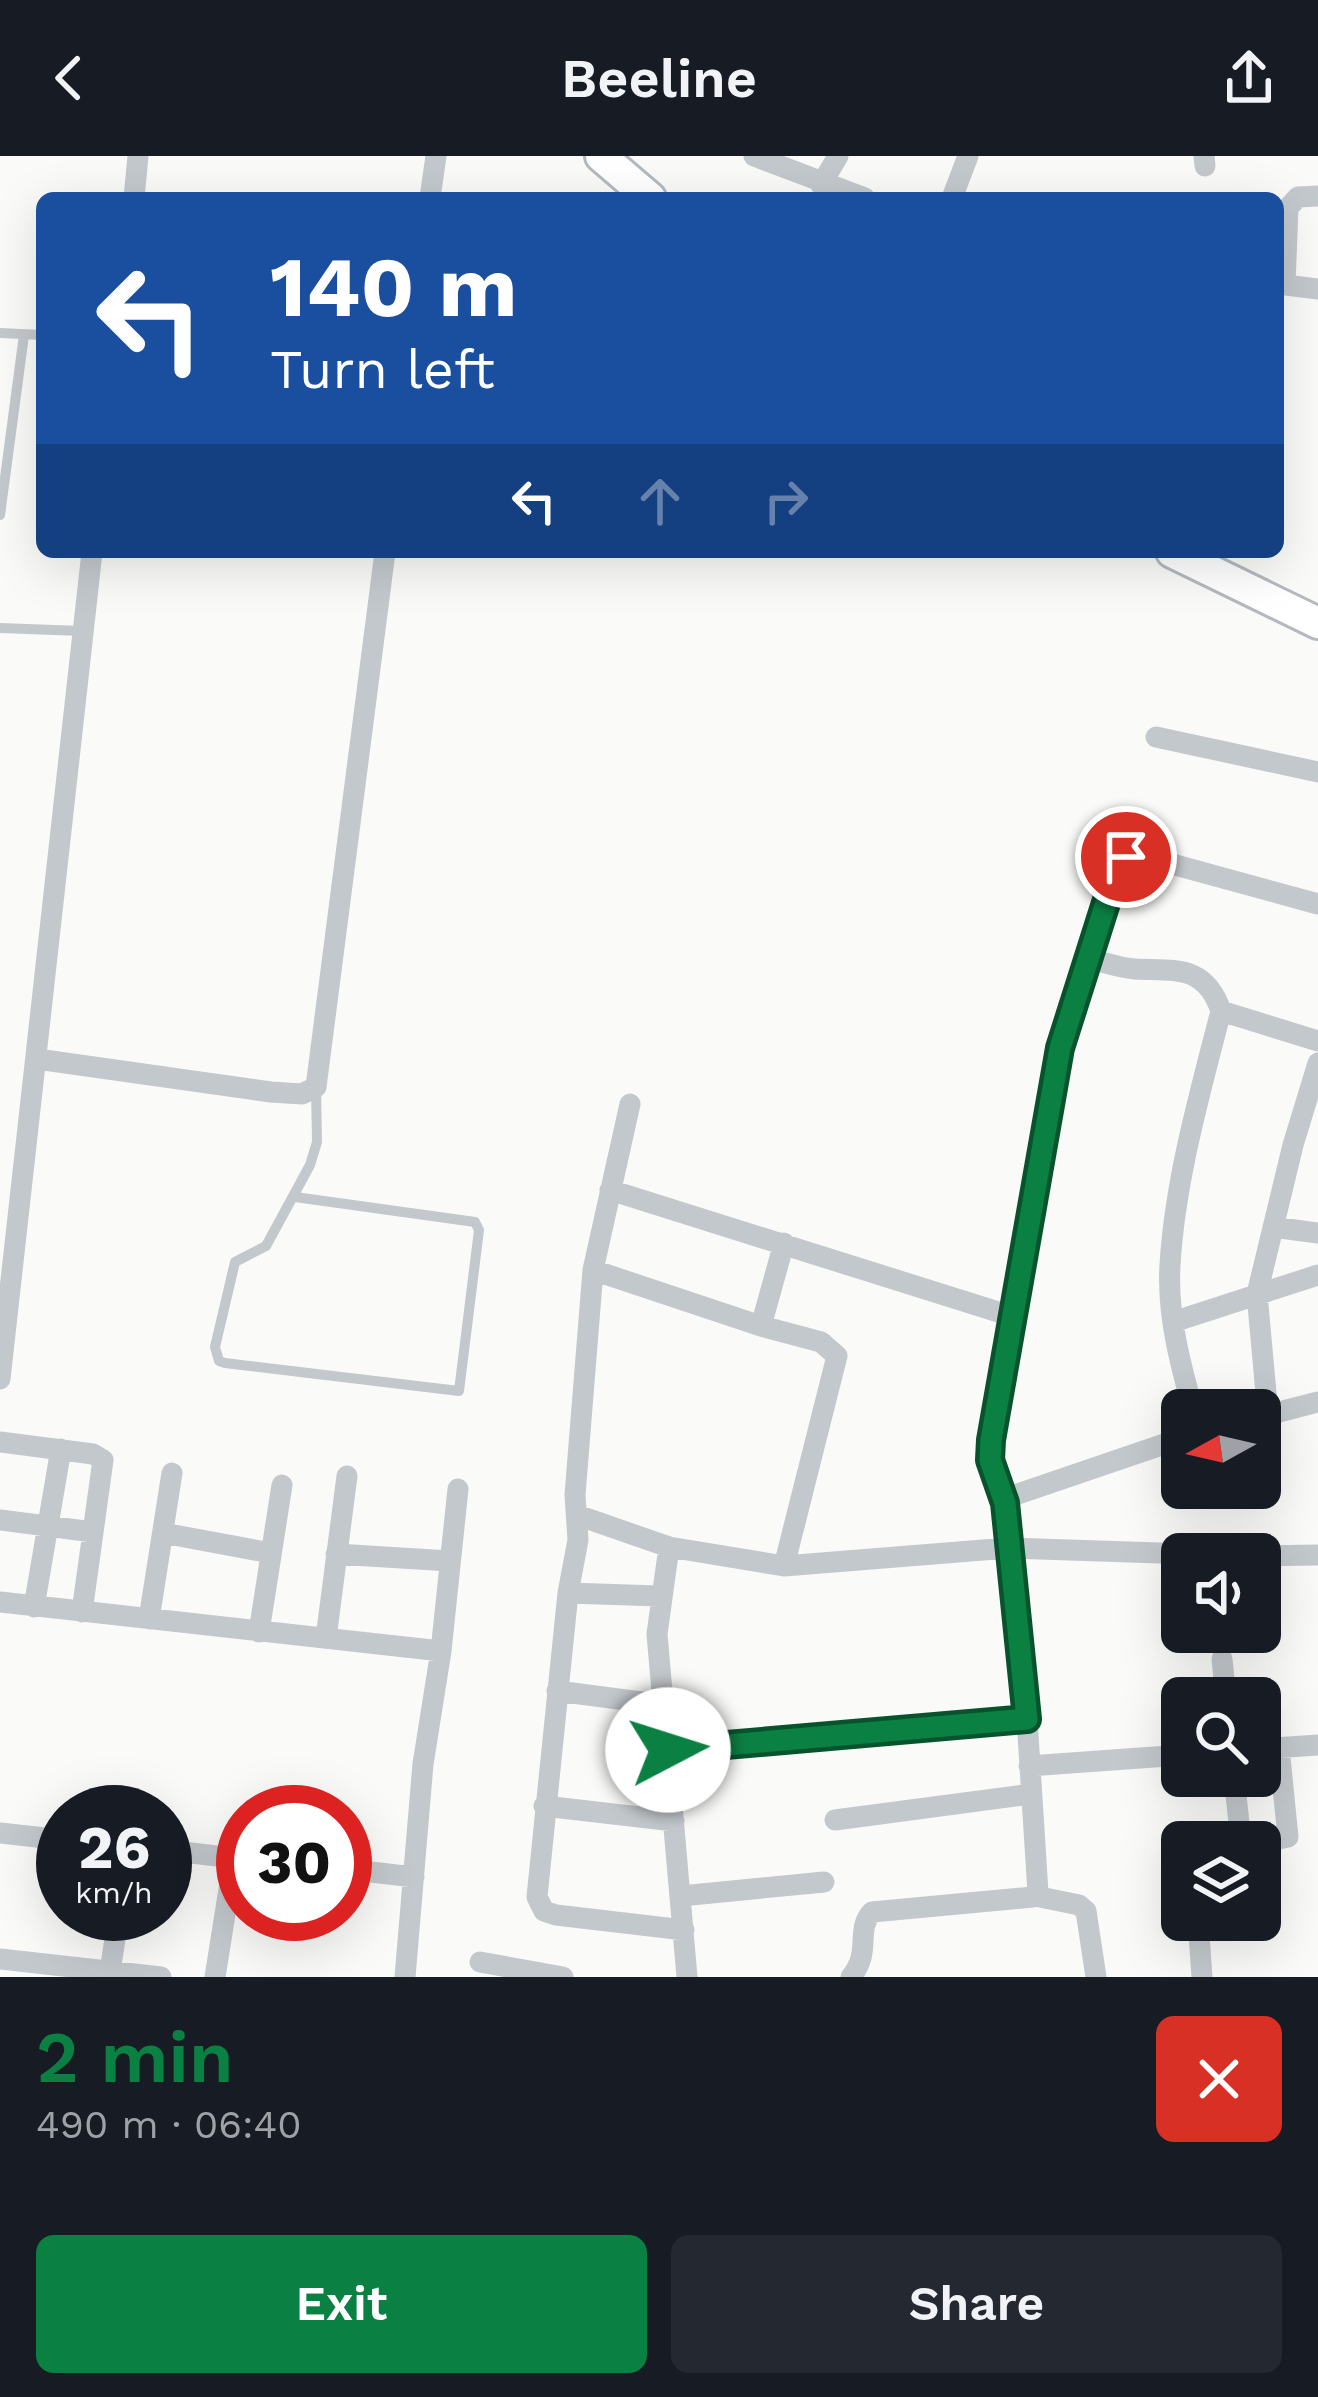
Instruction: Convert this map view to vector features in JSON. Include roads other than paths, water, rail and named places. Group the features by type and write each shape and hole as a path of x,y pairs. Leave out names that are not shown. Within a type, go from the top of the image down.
{"street":[{"path":"135,192 138,156"},
{"path":"431,192 436,156"},
{"path":"601,156 643,192"},
{"path":"754,156 845,192"},
{"path":"821,185 838,156"},
{"path":"954,192 968,156"},
{"path":"1284,260 1291,200 1318,196"},
{"path":"1284,285 1318,289"},
{"path":"0,1379 91,558"},
{"path":"37,1059 271,1092 302,1094 316,1087 384,558"},
{"path":"1184,558 1318,623"},
{"path":"1156,737 1318,772"},
{"path":"1035,1896 1027,1719 1005,1503 990,1460 1060,1048 1118,865 1126,857 1159,859 1318,904"},
{"path":"1089,958 1132,969 1186,972 1214,992 1220,1011 1179,1202 1170,1267 1177,1353 1187,1389"},
{"path":"1220,1011 1318,1041"},
{"path":"1262,1389 1257,1294 1318,1063"},
{"path":"630,1104 593,1270 575,1495 578,1540 568,1593 537,1897 544,1911 684,1930"},
{"path":"1293,1145 1318,1147"},
{"path":"610,1190 1011,1316"},
{"path":"1273,1227 1318,1233"},
{"path":"761,1326 784,1244"},
{"path":"593,1270 820,1342 837,1356 784,1566"},
{"path":"1173,1322 1318,1276"},
{"path":"1281,1412 1318,1402"},
{"path":"0,1442 93,1454 103,1460 82,1612"},
{"path":"1005,1503 1012,1496 1161,1445"},
{"path":"34,1607 61,1449"},
{"path":"149,1619 172,1473"},
{"path":"326,1638 347,1476"},
{"path":"259,1632 282,1485"},
{"path":"405,1977 423,1764 458,1489"},
{"path":"578,1515 669,1547 784,1566 1008,1548 1161,1553"},
{"path":"0,1520 93,1532"},
{"path":"163,1533 271,1553"},
{"path":"669,1547 657,1634 687,1977"},
{"path":"336,1554 450,1561"},
{"path":"1281,1556 1318,1555"},
{"path":"568,1593 659,1596"},
{"path":"0,1602 441,1651"},
{"path":"1222,1659 1224,1677"},
{"path":"557,1691 664,1705"},
{"path":"668,1750 1027,1719"},
{"path":"1281,1747 1318,1745"},
{"path":"1030,1766 1161,1757"},
{"path":"835,1820 1031,1794"},
{"path":"1279,1797 1288,1837 1281,1838"},
{"path":"544,1806 674,1821"},
{"path":"0,1833 36,1837"},
{"path":"372,1872 414,1876"},
{"path":"681,1896 824,1882"},
{"path":"858,1973 865,1951 864,1923 872,1912 1035,1896 1086,1910 1096,1977"},
{"path":"110,1972 115,1941"},
{"path":"215,1977 222,1941"},
{"path":"1199,1941 1202,1977"},
{"path":"0,1959 31,1970 160,1977"},
{"path":"480,1962 559,1977"}],"lane":[{"path":"0,333 36,335"},
{"path":"0,515 24,335"},
{"path":"0,628 82,632"},
{"path":"295,1197 471,1220 478,1226 459,1390 219,1361 214,1347 235,1262 266,1246 314,1154 316,1087"}]}
